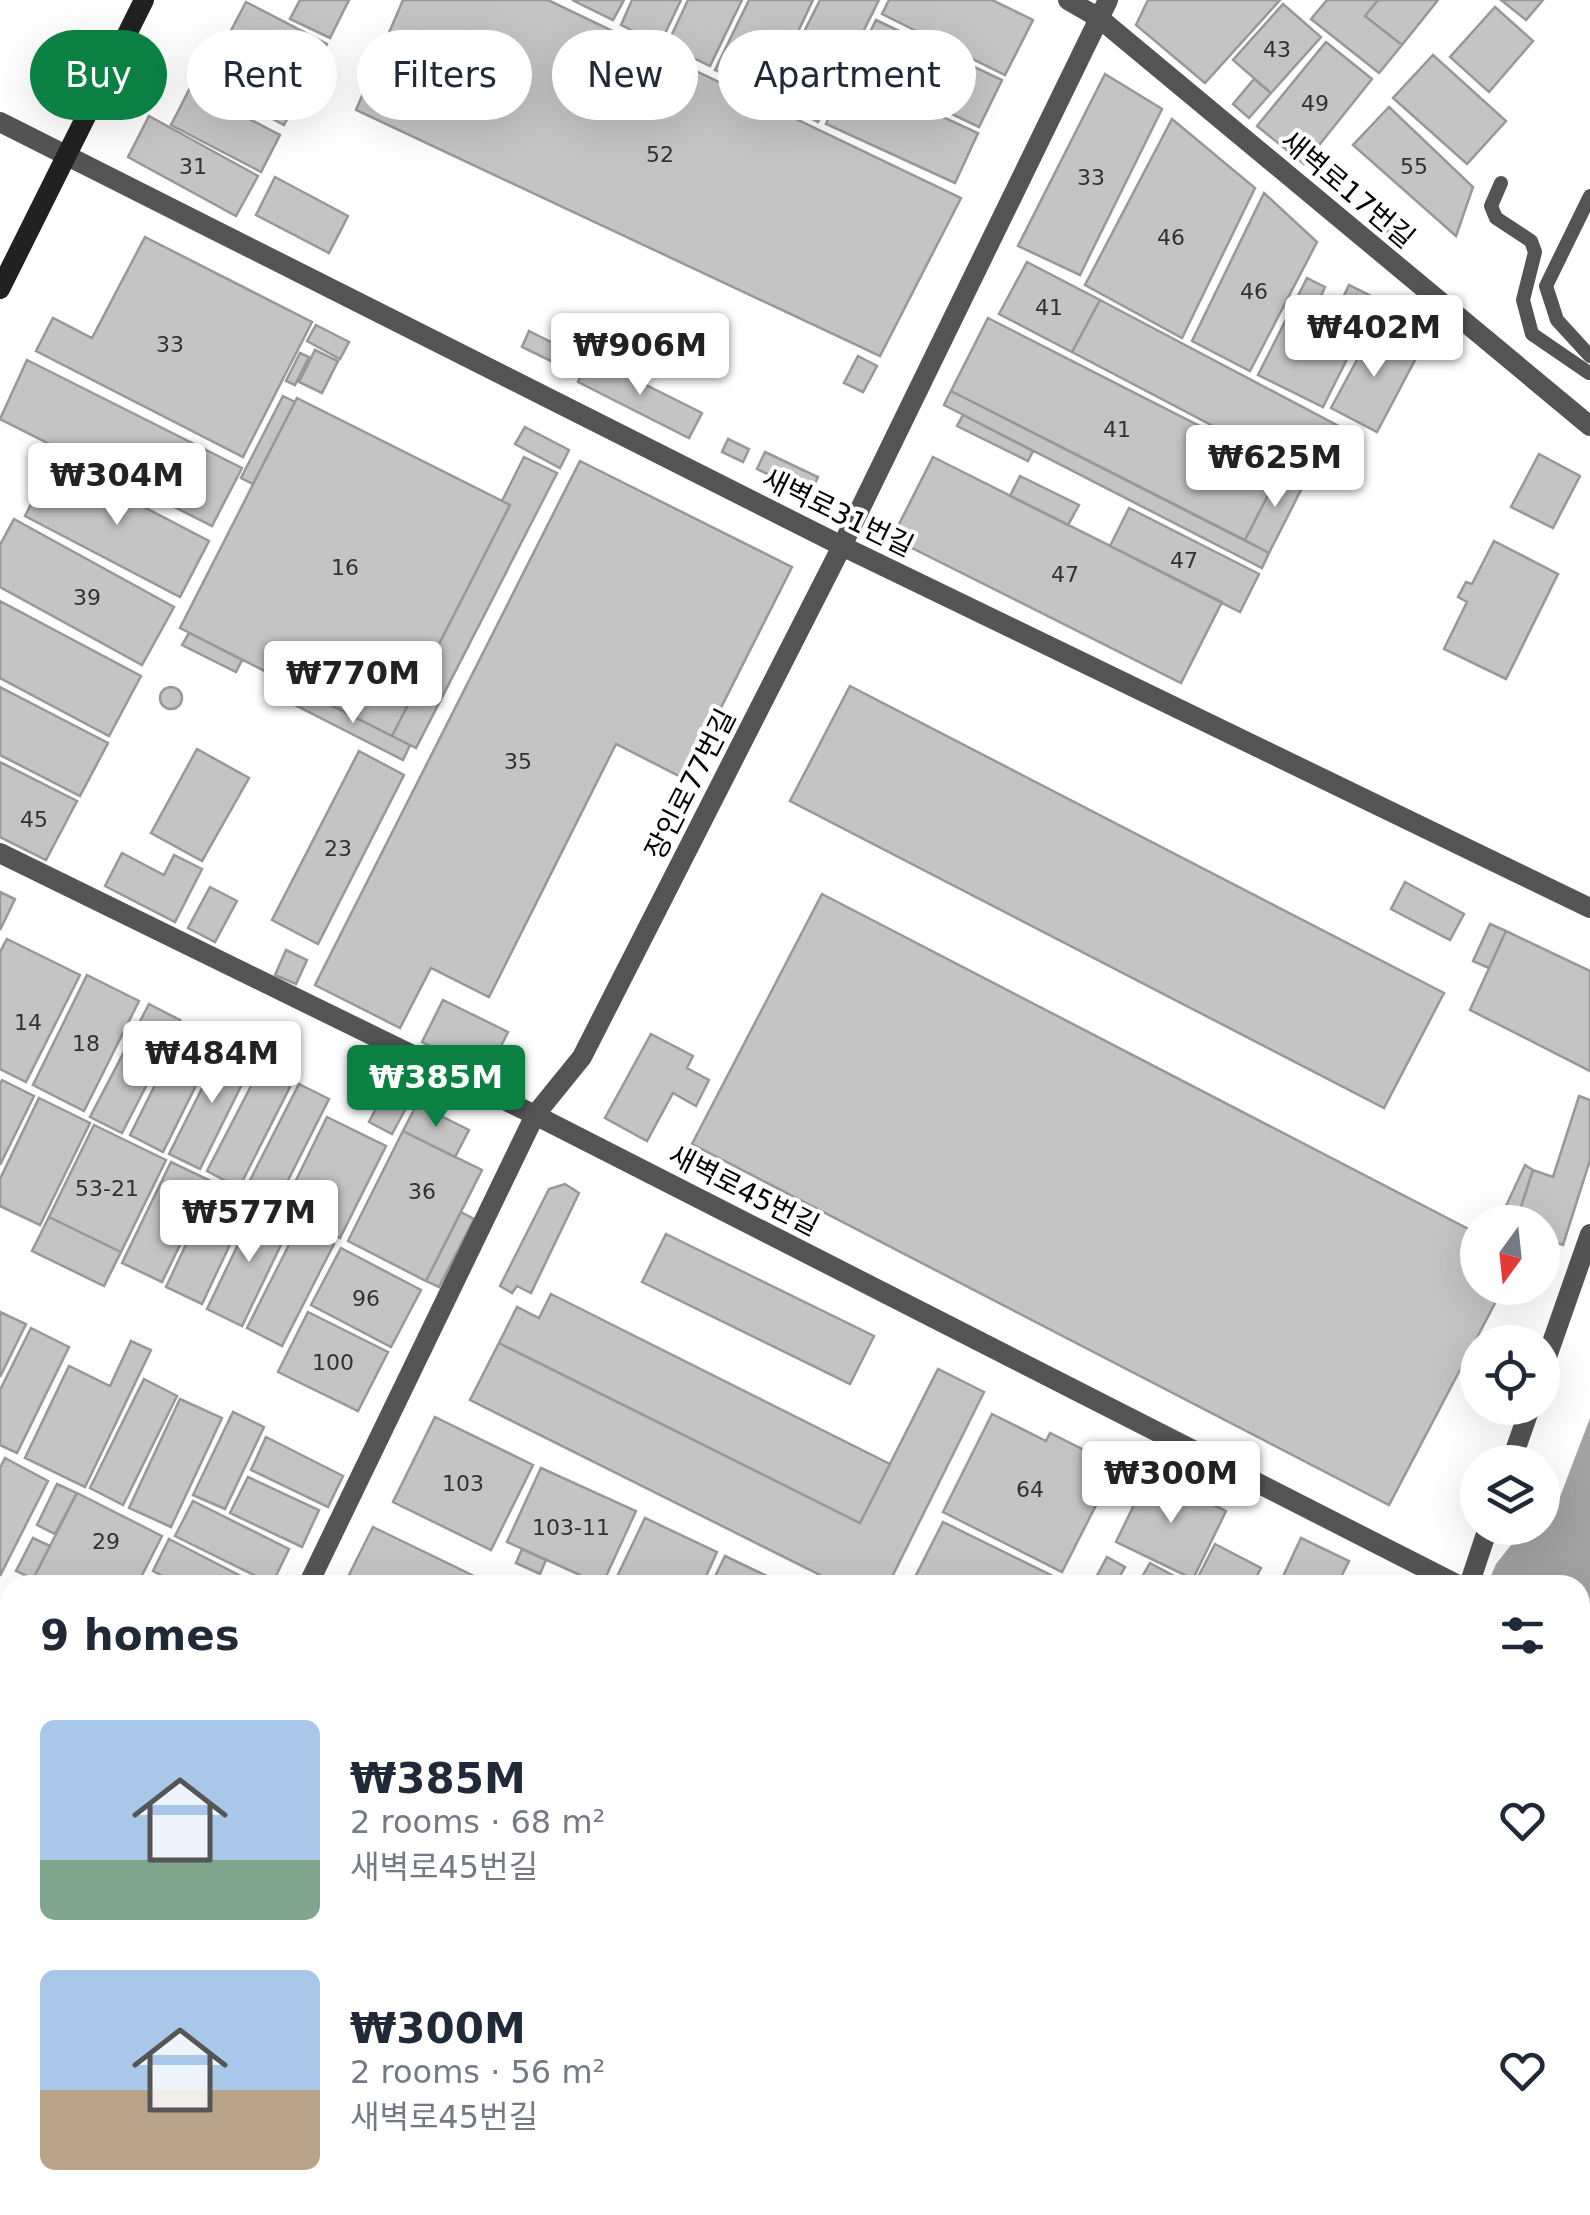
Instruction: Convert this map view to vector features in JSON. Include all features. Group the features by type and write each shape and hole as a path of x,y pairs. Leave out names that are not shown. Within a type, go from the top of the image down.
{"main road":[{"path":"0,289 144,0"}],"street":[{"name":"새벽로17번길","path":"1068,0 1103,9 1590,426"},
{"name":"장인로77번길","path":"313,1575 535,1115 582,1057 842,546 1103,9"},
{"name":"새벽로31번길","path":"0,122 842,546 1590,908"},
{"name":"새벽로45번길","path":"0,853 535,1115 1438,1575"},
{"path":"1558,1325 1590,1234"},
{"path":"1472,1575 1482,1545"}],"lane":[{"path":"1501,183 1491,206 1496,218 1530,241 1535,252 1523,300 1532,334 1590,372"},
{"path":"1590,196 1546,286 1557,320 1590,356"}],"shaded area":[{"path":"1590,1418 1590,1575 1491,1575 1511,1545 1560,1545 1560,1497"}],"building":[{"path":"300,0 349,0 334,30 313,30 290,19"},
{"path":"403,0 548,0 611,30 552,30 552,120 698,120 698,72 718,82 718,120 798,120 961,198 880,356 377,120 532,120 532,30 390,30"},
{"path":"572,0 624,0 613,20"},
{"path":"632,0 681,0 667,30 631,30 621,25"},
{"path":"688,0 742,0 727,30 718,30 718,50 710,66 698,60 698,30 674,30"},
{"path":"749,0 813,0 799,30 734,30"},
{"path":"820,0 879,0 864,30 805,30"},
{"path":"889,0 992,0 1033,20 1005,75 976,61 976,30 914,30 882,14"},
{"path":"1148,0 1280,0 1205,83 1136,25"},
{"path":"1327,0 1378,0 1365,16 1402,45 1379,73 1311,19"},
{"path":"1378,0 1438,0 1402,45 1365,16"},
{"path":"1501,0 1543,0 1526,20"},
{"path":"246,2 300,30 231,30"},
{"path":"1283,4 1321,37 1271,93 1233,60"},
{"path":"1495,7 1533,41 1489,92 1450,57"},
{"path":"876,20 897,30 871,30"},
{"path":"1326,42 1372,79 1304,164 1257,126"},
{"path":"1433,55 1506,121 1467,164 1393,98"},
{"path":"976,68 1002,80 979,127 964,120 976,120"},
{"path":"1105,74 1162,109 1080,275 1018,246"},
{"path":"1254,79 1271,93 1249,118 1233,104"},
{"path":"187,94 187,120 251,120 280,135 261,172 171,125"},
{"path":"1389,107 1473,187 1456,236 1353,145"},
{"path":"1172,119 1255,188 1182,338 1085,285"},
{"path":"147,120 156,120 258,176 236,216 128,157"},
{"path":"828,120 950,120 978,133 955,183 826,124"},
{"path":"275,177 348,216 329,253 256,215"},
{"path":"1264,193 1317,242 1250,371 1192,341"},
{"path":"1396,220 1414,234 1403,246 1386,231"},
{"path":"145,237 312,322 243,457 36,351 53,318 92,338"},
{"path":"1027,262 1100,300 1072,352 999,314"},
{"path":"1307,278 1325,287 1320,298 1338,308 1349,285 1377,299 1323,407 1258,375"},
{"path":"1100,300 1350,432 1322,483 1072,352"},
{"path":"988,318 1282,468 1245,540 951,391"},
{"path":"1378,321 1395,331 1387,346 1415,360 1377,432 1331,408"},
{"path":"316,325 349,342 340,359 307,341"},
{"path":"529,331 559,346 551,361 522,347"},
{"path":"315,350 338,361 322,393 299,382"},
{"path":"300,353 309,357 295,385 286,381"},
{"path":"858,356 877,366 863,392 844,383"},
{"path":"590,357 702,413 689,438 578,382"},
{"path":"27,360 242,468 212,526 0,419"},
{"path":"951,391 1269,553 1262,568 944,405"},
{"path":"283,396 295,402 253,484 241,478"},
{"path":"297,398 510,505 392,736 180,628"},
{"path":"963,415 1033,451 1028,461 957,426"},
{"path":"525,427 569,450 560,468 515,444"},
{"path":"728,439 749,449 743,462 722,452"},
{"path":"765,452 818,477 810,494 757,469"},
{"path":"1539,454 1580,476 1553,528 1511,507"},
{"path":"524,457 557,473 416,748 392,736 510,505 502,501"},
{"path":"933,457 1222,602 1181,683 892,538"},
{"path":"54,460 209,541 180,597 25,516"},
{"path":"580,461 792,567 685,779 616,744 489,997 431,968 400,1028 315,985"},
{"path":"1282,468 1306,480 1269,553 1245,540"},
{"path":"1020,476 1079,505 1068,525 1010,496"},
{"path":"1129,508 1259,574 1240,612 1110,546"},
{"path":"14,519 174,607 142,665 0,587 0,545"},
{"path":"1494,541 1558,574 1506,679 1444,649 1467,602 1458,597 1466,582 1472,584"},
{"path":"0,601 141,676 109,736 0,678"},
{"path":"189,633 242,660 236,672 182,645"},
{"path":"850,686 1444,993 1384,1108 790,801"},
{"path":"0,687 108,743 80,796 0,755"},
{"path":"167,687 175,687 182,698 175,709 167,709 160,702 160,694"},
{"path":"302,691 410,745 403,760 295,705"},
{"path":"197,749 249,778 202,861 151,833"},
{"path":"359,751 404,775 318,944 272,920"},
{"path":"0,762 77,801 46,860 0,837"},
{"path":"122,853 164,875 174,855 202,869 175,922 105,886"},
{"path":"1405,882 1464,914 1450,940 1391,909"},
{"path":"210,887 237,901 215,942 188,928"},
{"path":"0,892 15,899 0,930"},
{"path":"822,894 1460,1225 1460,1305 1494,1305 1484,1325 1460,1325 1460,1370 1389,1505 692,1144"},
{"path":"1490,924 1506,931 1489,968 1473,961"},
{"path":"1506,931 1590,971 1590,1071 1470,1010"},
{"path":"7,939 80,975 26,1082 0,1069 0,952"},
{"path":"286,950 307,960 296,984 275,975"},
{"path":"87,975 139,1001 84,1111 33,1085"},
{"path":"443,1000 508,1032 487,1074 422,1042"},
{"path":"149,1004 180,1020 122,1133 90,1117"},
{"path":"186,1023 219,1039 163,1152 130,1135"},
{"path":"651,1034 693,1056 687,1068 709,1080 696,1106 673,1093 647,1141 605,1118"},
{"path":"225,1043 255,1058 200,1169 169,1154"},
{"path":"262,1065 293,1081 239,1188 207,1171"},
{"path":"2,1080 34,1096 0,1165 0,1084"},
{"path":"389,1083 413,1095 392,1134 369,1122"},
{"path":"299,1084 329,1099 275,1206 245,1190"},
{"path":"1579,1096 1590,1100 1590,1160 1563,1245 1560,1205 1522,1205 1533,1170 1553,1177"},
{"path":"39,1098 90,1123 40,1225 0,1206 0,1179"},
{"path":"417,1104 469,1130 455,1157 403,1131"},
{"path":"327,1117 386,1146 340,1238 282,1209"},
{"path":"94,1125 166,1160 121,1252 49,1217"},
{"path":"403,1131 482,1170 426,1281 348,1241"},
{"path":"171,1162 211,1181 162,1282 122,1263"},
{"path":"1525,1165 1533,1170 1522,1205 1506,1205"},
{"path":"565,1184 579,1193 531,1293 517,1286 512,1293 500,1286 549,1189"},
{"path":"214,1185 250,1202 202,1304 166,1287"},
{"path":"257,1205 292,1222 242,1326 207,1309"},
{"path":"461,1212 474,1219 439,1287 426,1281"},
{"path":"49,1217 121,1252 104,1286 32,1251"},
{"path":"298,1227 334,1244 282,1346 247,1328"},
{"path":"666,1234 874,1336 850,1384 642,1282"},
{"path":"341,1248 421,1290 391,1347 311,1305"},
{"path":"551,1294 890,1464 860,1523 499,1343 517,1307 539,1318"},
{"path":"0,1312 26,1324 0,1377"},
{"path":"308,1312 388,1352 358,1411 278,1372"},
{"path":"31,1328 69,1347 17,1453 0,1445 0,1390"},
{"path":"131,1341 151,1350 85,1487 25,1458 69,1366 110,1386"},
{"path":"499,1343 860,1523 938,1369 984,1392 893,1575 820,1575 470,1400"},
{"path":"144,1379 177,1396 123,1505 90,1488"},
{"path":"180,1399 222,1418 171,1527 129,1508"},
{"path":"233,1412 264,1427 225,1509 193,1495"},
{"path":"992,1414 1046,1441 1050,1433 1116,1466 1062,1572 943,1512"},
{"path":"435,1417 533,1465 491,1550 393,1502"},
{"path":"266,1437 343,1476 328,1507 251,1470"},
{"path":"5,1458 48,1481 1,1575 0,1575 0,1468"},
{"path":"541,1468 636,1511 607,1575 580,1575 507,1542"},
{"path":"1149,1474 1226,1511 1195,1575 1185,1575 1116,1542"},
{"path":"248,1477 319,1510 302,1547 230,1513"},
{"path":"57,1484 77,1493 55,1534 37,1525"},
{"path":"77,1493 162,1536 142,1575 35,1575"},
{"path":"193,1501 289,1549 276,1575 254,1575 175,1536"},
{"path":"645,1518 717,1552 707,1575 618,1575"},
{"path":"943,1522 1051,1575 916,1575"},
{"path":"373,1527 472,1575 349,1575"},
{"path":"33,1538 50,1546 35,1575 16,1571"},
{"path":"1301,1538 1349,1561 1342,1575 1284,1575"},
{"path":"169,1539 239,1575 161,1575 153,1571"},
{"path":"1215,1544 1261,1568 1257,1575 1199,1575"},
{"path":"522,1549 546,1560 540,1574 516,1563"},
{"path":"725,1556 765,1575 716,1575"},
{"path":"1107,1557 1125,1567 1121,1575 1097,1575"},
{"path":"1150,1563 1172,1575 1143,1575"}]}
